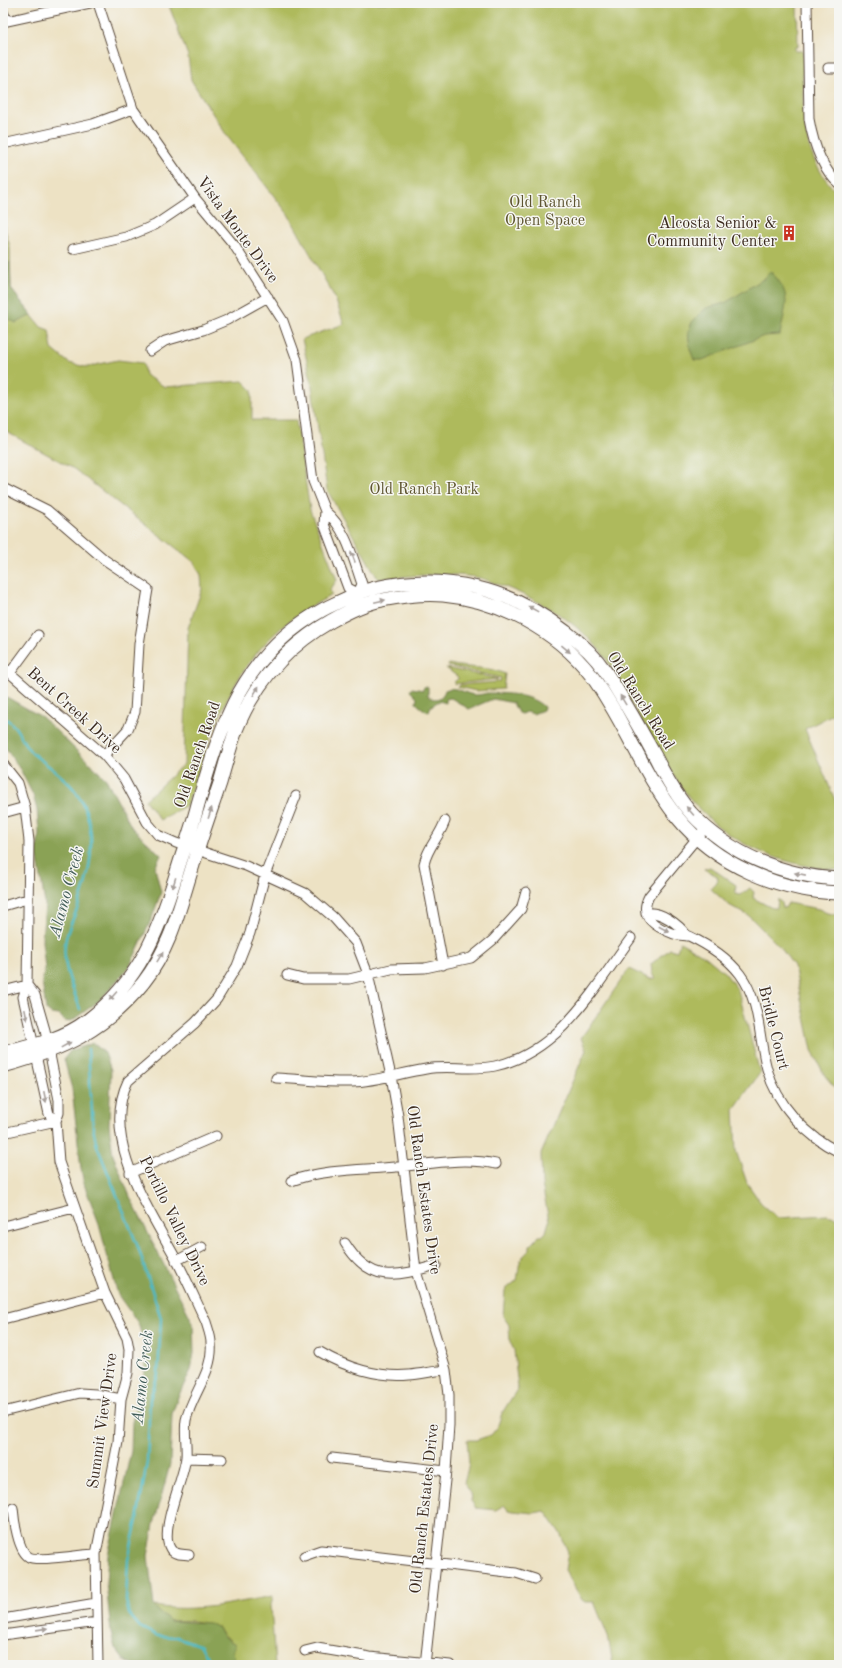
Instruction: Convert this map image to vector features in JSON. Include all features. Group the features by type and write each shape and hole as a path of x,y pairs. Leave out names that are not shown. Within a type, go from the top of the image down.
{"street":[{"path":"3,12 7,21 90,3"},
{"name":"Vista Monte Drive","path":"98,3 133,109 195,198 234,245 283,322 297,360 314,480 325,510 324,524 348,588 358,593"},
{"path":"807,3 809,119 812,137 818,155 834,180 839,184"},
{"path":"828,68 839,68"},
{"path":"3,144 93,124 133,109"},
{"path":"73,249 126,237 155,225 195,198"},
{"path":"150,352 165,341 203,330 227,320 268,297"},
{"path":"3,488 47,510 105,560 148,589 139,644 135,712 128,729 104,755"},
{"name":"Vista Monte Drive","path":"325,510 336,519 348,545 362,584 358,593 362,606"},
{"name":"Old Ranch Road","path":"192,848 222,728 235,698 253,670 275,645 303,621 358,593 374,588 410,582 449,583 483,589 519,601 547,616 580,642 603,668 669,783 690,811 702,832 722,857 762,878 789,887 818,892 839,893"},
{"name":"Old Ranch Road","path":"3,1066 35,1051 48,1047 56,1039 88,1020 133,974 151,945 192,848 236,731 248,704 264,679 284,656 310,633 347,612 377,601 412,595 440,594 480,601 514,614 537,627 568,650 590,674 611,706 657,788 678,818 767,865 792,873 819,878 839,879"},
{"path":"7,670 38,635"},
{"name":"Bent Creek Drive","path":"7,670 104,755 124,779 147,822 158,834 192,848"},
{"name":"Summit View Drive","path":"3,764 18,783 25,807 29,841 27,985 23,997 49,1114 56,1121"},
{"name":"Portillo Valley Drive","path":"189,1555 176,1554 170,1549 167,1537 186,1458 186,1422 191,1402 210,1363 211,1344 206,1322 130,1173 122,1141 122,1093 128,1080 194,1023 217,999 237,966 250,933 265,875 296,796"},
{"path":"3,813 25,807"},
{"path":"443,965 424,864 427,851 440,833 445,821"},
{"name":"Bridle Court","path":"702,832 648,896 644,906 644,911 649,920 660,927 673,934 687,936 713,949 726,958 739,972 748,985 752,996 767,1069 779,1095 788,1111 811,1135 839,1152"},
{"name":"Old Ranch Estates Drive","path":"192,848 246,866 305,893 333,917 356,943 368,974 391,1076 398,1116 416,1271 446,1370 450,1394 450,1425 446,1471 425,1663"},
{"path":"287,975 303,979 349,979 391,969 425,968 471,958 493,940 521,909 526,892"},
{"path":"3,906 28,899"},
{"path":"276,1078 352,1082 428,1068 464,1069 496,1066 524,1056 550,1039 571,1019 631,938"},
{"path":"3,991 27,985"},
{"name":"Summit View Drive","path":"27,985 35,996 59,1100 59,1113 56,1121 59,1162 105,1293 127,1338 129,1349 128,1373 121,1399 118,1442 96,1554 98,1665"},
{"name":"Old Ranch Road","path":"3,1053 35,1051"},
{"path":"3,1133 56,1121"},
{"path":"130,1173 216,1136"},
{"path":"291,1181 309,1174 478,1160 496,1164"},
{"path":"3,1226 74,1208"},
{"path":"345,1243 353,1256 377,1273 394,1276 436,1266"},
{"path":"176,1261 202,1247"},
{"path":"3,1318 105,1293"},
{"path":"320,1352 338,1363 388,1375 409,1375 446,1370"},
{"path":"3,1412 80,1393 96,1394 121,1399"},
{"path":"186,1458 222,1459"},
{"path":"332,1458 446,1471"},
{"path":"13,1508 14,1522 23,1552 28,1557 39,1560 66,1555 96,1554"},
{"path":"304,1556 321,1550 435,1562 516,1573 535,1579"},
{"path":"3,1619 96,1604"},
{"path":"3,1635 97,1622"},
{"path":"305,1651 317,1648 370,1657 450,1665"}],"green space":[{"name":"Old Ranch Open Space","path":"168,3 797,3 798,47 795,47 795,51 803,51 803,110 805,128 815,162 825,179 839,195 839,711 805,729 839,809 839,870 801,865 782,860 747,845 715,824 691,800 673,775 611,665 597,647 574,625 547,607 518,592 480,578 442,574 378,579 327,490 311,380 302,339 344,324 335,298 288,214 227,136 191,80 188,56"},
{"path":"3,222 10,247 11,289 41,327 49,330 52,349 69,363 86,367 118,360 143,363 145,375 165,387 243,381 252,390 252,420 296,420 310,510 337,580 330,590 332,595 300,614 281,628 263,646 247,666 222,709 187,805 160,820 145,800 184,764 188,628 202,589 201,575 194,562 74,469 3,430"},
{"path":"10,262 11,289 32,315 16,323 3,316 3,266"},
{"path":"770,271 778,279 785,294 786,301 780,335 764,336 702,360 694,360 690,349 688,332 692,322 706,308 725,303 765,278"},
{"path":"449,664 499,671 505,674 503,689 476,691 458,687 460,685 497,682 500,681 501,678 448,666"},
{"path":"446,668 498,679 454,684 458,677"},
{"path":"427,686 428,696 433,699 441,697 445,690 456,689 475,695 502,693 517,695 532,699 544,707 543,710 533,714 527,712 521,714 518,713 513,703 493,699 469,709 451,698 446,699 446,703 439,701 431,706 429,712 424,710 416,703 417,698 410,691 412,688 423,690 424,687"},
{"path":"3,695 42,717 106,779 132,828 161,855 155,868 161,892 152,918 130,966 100,1000 73,1020 66,1022 59,1015 51,1014 46,1010 42,981 45,968 42,941 45,904 37,853 39,832 37,810 33,795 21,771 3,744"},
{"path":"710,867 736,885 735,894 741,895 750,888 754,892 753,898 772,908 777,908 778,899 782,903 783,908 785,908 788,903 819,909 827,913 839,915 839,1092 825,1076 812,1050 794,966 780,947 749,916 729,905 711,889 718,880 717,876 704,869"},
{"path":"680,942 706,957 725,973 738,990 760,1073 734,1109 736,1151 747,1183 761,1203 778,1218 827,1215 839,1218 839,1665 613,1665 608,1636 594,1602 585,1602 582,1600 565,1570 568,1552 560,1533 545,1511 534,1513 512,1511 508,1510 504,1505 496,1510 476,1508 471,1501 470,1492 464,1483 469,1464 467,1440 476,1440 491,1435 497,1428 502,1413 518,1388 514,1350 510,1342 509,1325 503,1316 505,1290 517,1280 521,1260 530,1250 530,1245 539,1236 542,1236 546,1232 549,1221 542,1184 541,1154 586,1050 581,1038 629,969 650,979 655,978 652,974 651,964 670,949 677,951"},
{"path":"93,1043 105,1053 111,1070 109,1125 113,1155 131,1199 193,1323 194,1353 191,1370 178,1397 172,1414 170,1464 154,1524 148,1556 154,1606 170,1621 209,1623 218,1628 223,1636 235,1644 233,1651 236,1665 135,1665 123,1659 115,1648 111,1633 106,1582 108,1555 131,1451 132,1422 143,1383 147,1352 138,1323 118,1295 98,1221 84,1184 81,1169 72,1089 64,1059 70,1051"},
{"path":"273,1596 271,1605 275,1665 236,1665 230,1640 218,1629 212,1625 200,1622 170,1621 154,1606 169,1608 199,1608"}],"waterway":[{"name":"Alamo Creek","path":"3,717 17,729 25,744 33,754 74,789 84,807 88,820 91,834 88,875 67,933 64,952 69,977 80,1009"},
{"name":"Alamo Creek","path":"88,1049 93,1128 97,1146 138,1247 161,1318 158,1374 150,1399 147,1462 137,1520 128,1560 126,1600 129,1614 140,1627 158,1636 177,1637 201,1646 211,1665"}],"place":[{"name":"Alcosta Senior & Community Center","path":"789,233"}],"park label":[{"name":"Old Ranch Park","path":"424,490"}]}
